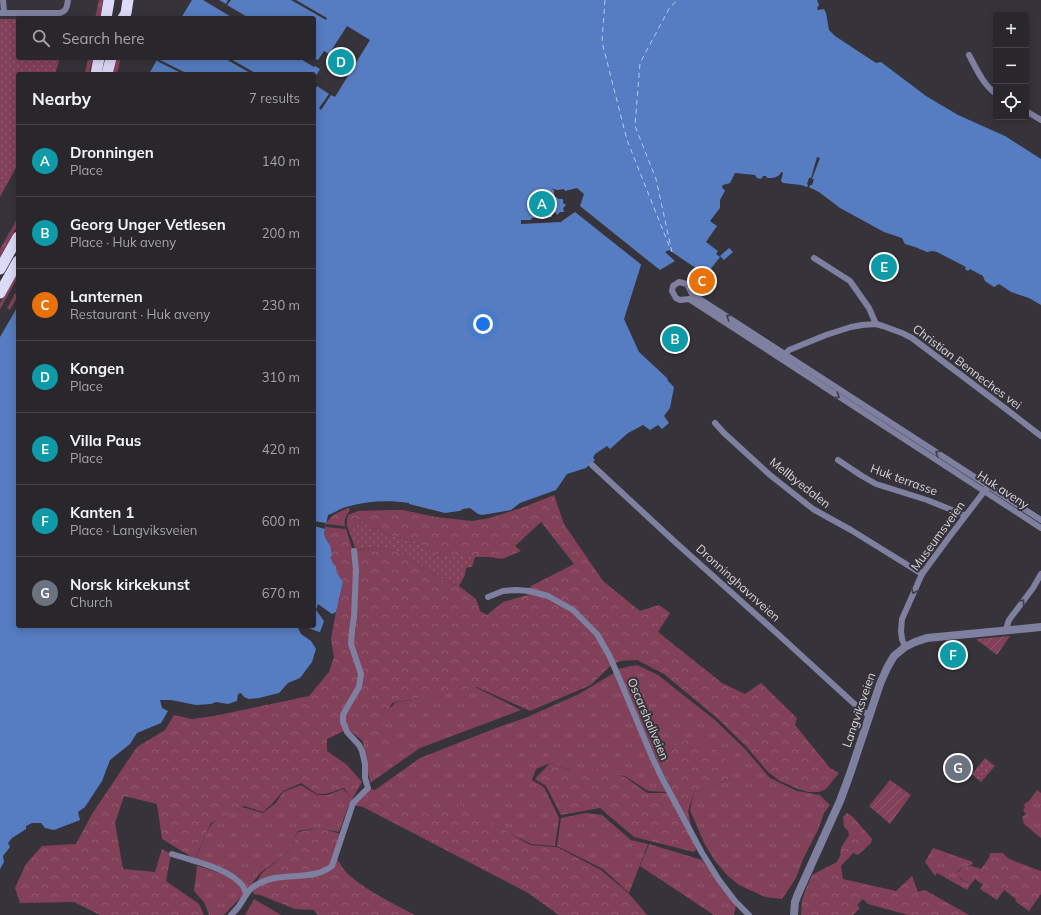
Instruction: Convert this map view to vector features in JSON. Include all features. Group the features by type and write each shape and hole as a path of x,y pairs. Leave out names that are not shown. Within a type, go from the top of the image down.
{"highway":[{"path":"106,16 109,0"},
{"path":"118,16 121,0"},
{"path":"124,16 128,0"},
{"path":"96,72 100,60"},
{"path":"108,72 111,60"},
{"path":"0,269 16,241"},
{"path":"0,293 16,265"}],"street":[{"path":"3,0 2,12 60,13 65,11 68,0"},
{"path":"969,56 982,80 993,91"},
{"path":"1029,113 1041,120"},
{"path":"814,258 850,281 869,308 876,324"},
{"name":"Huk aveny","path":"783,357 742,326 692,294 687,284 680,282 673,286 672,291 676,298 680,300 689,299 738,332 783,357 817,379 854,406 923,451 955,468 1041,520"},
{"name":"Christian Benneches vei","path":"783,357 789,350 851,327 876,324 883,326 912,338 1041,436"},
{"path":"738,332 742,326"},
{"name":"Huk aveny","path":"817,379 858,400 927,445 955,468"},
{"path":"854,406 858,400"},
{"name":"Mellbyedalen","path":"715,423 765,471 813,509 851,530 922,574"},
{"path":"889,429 893,423"},
{"path":"923,451 927,445"},
{"name":"Huk terrasse","path":"838,460 876,484 927,500 965,516"},
{"name":"Dronninghavnveien","path":"592,465 674,542 861,710 870,716"},
{"name":"Huk aveny","path":"987,488 1041,528"},
{"name":"Museumsveien","path":"905,647 901,631 902,618 922,574 987,488"},
{"path":"231,915 239,907 246,894 259,883 271,878 314,874 326,870 332,866 353,803 368,788 365,778 365,764 360,745 347,732 343,722 343,715 359,687 361,674 351,644 356,570 354,551"},
{"path":"1007,630 1009,620 1041,574"},
{"name":"Oscarshallveien","path":"488,597 503,591 516,590 529,591 548,596 572,610 597,634 609,655 661,776 702,854 719,880 749,915"},
{"name":"Langviksveien","path":"794,915 795,902 798,894 840,801 880,684 886,668 894,656 905,647 927,638 1041,627"},
{"path":"172,854 222,870 243,886 246,894"}],"green space":[{"path":"99,0 103,0 100,16 95,16"},
{"path":"0,19 16,19 16,60 59,60 56,72 16,72 16,168 0,197"},
{"path":"88,60 92,60 90,72 85,72"},
{"path":"116,60 120,60 118,72 113,72"},
{"path":"16,221 16,229 0,257 0,249"},
{"path":"16,275 16,281 0,309 0,303"},
{"path":"16,292 16,300 10,310 7,308"},
{"path":"554,495 564,524 603,581 640,611 659,605 670,613 658,632 722,683 745,694 761,683 797,718 795,725 830,768 839,773 826,789 819,792 808,792 780,781 768,772 746,746 717,718 664,674 637,660 620,661 609,667 591,685 530,711 477,687 392,703 382,727 397,738 391,749 364,742 348,729 327,739 327,751 347,765 362,782 352,799 344,788 326,794 317,794 301,783 283,791 263,812 244,806 211,823 195,859 162,839 157,804 124,796 115,823 123,869 155,872 162,849 171,854 166,881 199,904 204,915 100,915 74,902 20,903 15,888 26,864 42,846 76,844 92,814 137,747 165,730 174,715 192,719 214,716 309,696 329,672 334,657 331,639 343,582 330,557 330,545 324,535 325,527 346,529 353,551 377,547 396,551 447,582 459,586 476,599 480,611 487,615 503,602 527,595 531,586 574,564 541,522 515,546 521,551 502,559 489,557 443,557 414,541 389,535 377,529 371,528 362,522 355,526 347,526 348,515 358,511 403,510 436,517 472,521 490,518"},
{"path":"349,508 350,510 345,521 345,526 326,524 333,515"},
{"path":"362,522 372,524 371,528 377,529 389,535 414,541 443,557 475,557 472,567 466,568 465,575 459,586 447,582 396,551 377,547 356,550 347,526 355,526"},
{"path":"1010,636 997,655 976,639"},
{"path":"637,665 658,675 715,720 745,749 770,778 797,791 820,795 830,805 824,813 818,830 803,859 796,878 782,899 765,897 739,885 728,876 715,861 704,843 690,810 694,792 731,779 674,746 660,767 618,669"},
{"path":"614,673 668,792 648,791 625,776 572,770 550,763 536,769 532,780 544,787 559,818 555,846 531,844 461,809 428,816 375,790 420,758 525,718 579,694"},
{"path":"473,686 521,710 420,748 370,783 362,738 395,703"},
{"path":"689,739 713,747 731,767 731,779 694,792 688,811 696,850 694,852 634,837 600,808 561,815 546,786 535,779 550,763 571,770 598,769 625,777 647,793 668,793 672,790 660,767 674,746"},
{"path":"985,758 995,766 981,782 972,774"},
{"path":"890,780 911,795 890,824 869,806"},
{"path":"301,785 317,795 328,795 343,789 353,799 348,807 339,832 318,828 298,831 288,852 259,874 248,889 240,878 221,867 195,859 209,828 216,820 242,807 263,813 276,803 283,792"},
{"path":"370,789 387,792 429,815 459,804 530,845 557,847 601,870 628,893 647,915 559,915 528,893 363,807 354,805"},
{"path":"1037,790 1041,793 1041,838 1024,824 1022,817 1026,814 1023,810 1025,807 1023,805 1029,801"},
{"path":"586,813 602,815 631,840 648,844 629,893 603,869 557,846 561,818"},
{"path":"847,813 853,817 872,839 871,843 858,855 853,853 841,866 843,879 896,891 912,876 918,892 925,890 969,915 908,915 868,904 863,899 857,905 860,908 853,915 801,915 802,900 812,875 837,862 841,854 841,848 849,835 848,831 844,827 843,817"},
{"path":"319,828 341,834 334,855 345,871 360,884 415,915 318,915 314,910 295,909 254,894 252,890 261,874 288,852 298,832"},
{"path":"649,844 702,860 736,905 734,915 714,915 640,866"},
{"path":"933,848 973,862 972,865 963,867 957,872 961,880 971,884 967,890 937,873 935,876 925,862"},
{"path":"990,853 1003,853 1009,859 1041,871 1041,894 1029,911 1015,901 1016,899 1004,890 997,900 980,889 983,885 975,879 971,884 962,880 957,873 966,866 981,869 989,858"},
{"path":"197,866 224,875 237,883 241,889 243,895 224,915 209,915 204,902 194,891"},
{"path":"254,899 281,915 245,915"}],"water":[{"path":"192,0 817,0 819,5 817,8 818,10 824,9 829,30 835,36 876,63 881,62 926,96 958,115 1005,136 1041,159 1041,305 1029,298 1011,292 999,284 994,287 985,281 983,276 970,269 968,271 965,269 966,267 937,252 927,252 905,244 902,238 884,232 840,208 813,189 801,185 783,183 781,181 783,173 781,172 775,177 767,178 766,176 763,176 761,179 757,178 755,175 735,173 730,183 723,185 722,187 725,191 720,200 720,208 710,221 717,226 706,242 718,251 716,254 720,257 706,275 669,250 665,252 675,261 660,270 645,259 641,265 624,319 639,352 667,378 674,387 670,408 664,416 669,423 662,429 658,425 650,430 643,425 628,433 610,449 607,446 595,454 593,458 595,460 586,468 567,474 556,490 520,503 511,510 482,515 470,508 445,513 409,503 385,501 354,505 328,515 324,534 330,545 332,556 330,557 343,582 336,612 332,614 318,604 316,610 316,72 150,72 157,60 316,60 316,16 182,16"},
{"path":"729,248 733,252 724,260 720,256"},
{"path":"16,309 16,628 298,628 301,634 311,641 316,649 312,662 300,678 288,683 279,693 249,699 244,697 241,693 238,694 237,701 228,704 216,702 211,704 196,705 171,700 160,700 162,708 168,711 161,723 137,733 130,744 110,760 102,781 85,807 78,812 80,820 54,830 45,828 41,823 32,823 26,826 26,829 12,838 8,843 10,847 3,856 4,862 0,869 0,337"},
{"path":"316,610 324,621 320,632 309,628 316,628"}],"pier":[{"path":"203,0 219,0 226,4 228,0 231,0 227,5 246,16 230,16"},
{"path":"291,0 296,0 327,18 326,20"},
{"path":"347,26 370,40 335,97 331,95 321,110 319,108 329,94 317,86 316,88 316,76 320,69 302,60 318,60 324,51 329,54"},
{"path":"156,60 160,60 184,72 179,72"},
{"path":"228,60 232,60 254,72 248,72"},
{"path":"817,157 820,158 812,179 814,179 812,185 810,185 809,189 807,188 807,184 809,178 811,178"},
{"path":"551,188 557,190 564,189 565,191 577,188 584,194 580,206 661,271 659,272 646,262 643,266 575,212 561,222 521,224 521,220 552,217 552,213 555,212 557,215 560,212 564,212 563,208 566,205 563,203 563,199 556,197 554,199 554,190"},
{"path":"316,521 326,523 325,529 316,527"}],"ferry route":[{"path":"605,0 602,42 627,140 670,248"},
{"path":"672,252 656,179 635,126 640,63 670,7 678,0"}],"place":[{"name":"Kongen","path":"341,62"},
{"name":"Dronningen","path":"542,204"},
{"name":"Villa Paus","path":"884,267"},
{"name":"Lanternen","path":"702,281"},
{"name":"Georg Unger Vetlesen","path":"675,339"},
{"name":"Kanten 1","path":"953,655"},
{"name":"Norsk kirkekunst","path":"958,768"}]}
